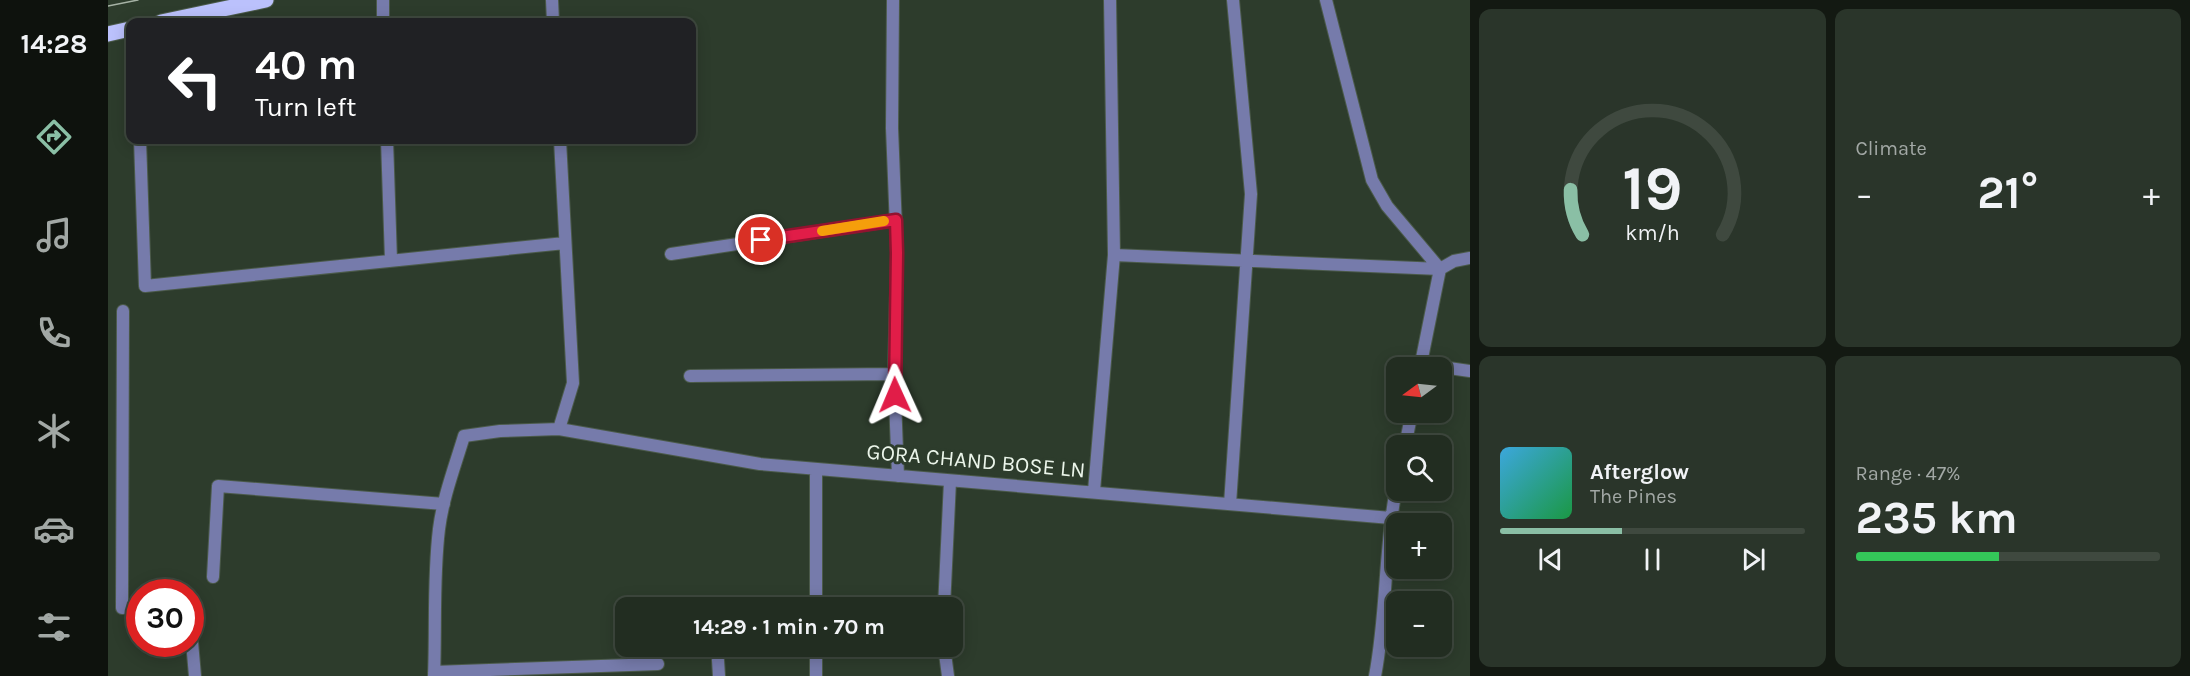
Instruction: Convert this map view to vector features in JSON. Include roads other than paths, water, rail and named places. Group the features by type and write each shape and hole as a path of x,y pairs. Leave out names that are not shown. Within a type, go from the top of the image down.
{"main road":[{"path":"180,18 266,0"},
{"path":"108,34 126,30"}],"street":[{"path":"383,0 383,18"},
{"path":"552,0 554,18"},
{"path":"892,0 892,128 897,253 894,374 898,476"},
{"path":"1094,491 1114,255 1110,0"},
{"path":"1230,504 1251,194 1233,0"},
{"path":"1326,0 1372,180 1388,206 1440,269"},
{"path":"140,144 145,286 565,243"},
{"path":"387,144 391,260"},
{"path":"559,429 573,383 560,144"},
{"path":"671,254 896,220"},
{"path":"1114,255 1440,269 1454,261 1470,258"},
{"path":"1423,357 1440,269"},
{"path":"123,311 122,608 126,608"},
{"path":"1452,369 1470,371"},
{"path":"690,376 894,374"},
{"name":"GORA CHAND BOSE LN","path":"444,504 464,436 501,431 559,429 760,464 1386,518"},
{"path":"816,469 816,597"},
{"path":"945,597 950,481"},
{"path":"213,577 218,486 444,504 439,528 434,602 434,674 658,664"},
{"path":"1375,676 1381,647 1386,579"},
{"path":"193,657 195,676"},
{"path":"816,657 816,676"},
{"path":"945,657 948,676"},
{"path":"718,660 719,676"}],"tram line":[{"path":"108,6 138,0"}]}
